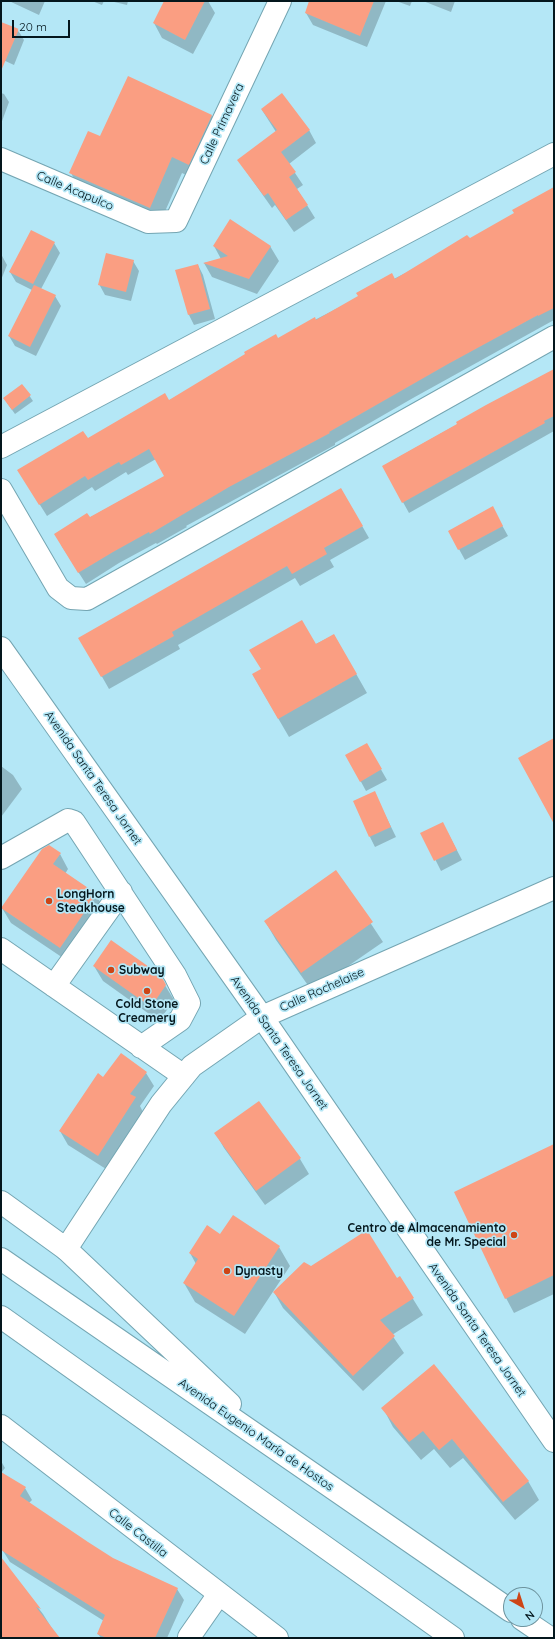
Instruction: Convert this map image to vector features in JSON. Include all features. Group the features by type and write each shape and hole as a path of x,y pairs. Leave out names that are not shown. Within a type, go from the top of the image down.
{"main road":[{"name":"Calle Primavera","path":"148,222 176,221 280,1"},
{"path":"1,447 554,154"},
{"name":"Calle Acapulco","path":"1,159 148,222"},
{"path":"1,490 58,588 71,598 87,599 554,337"},
{"name":"Avenida Santa Teresa Jornet","path":"1,648 262,1017 554,1441"},
{"path":"1,858 68,820 74,822 175,975 189,1004 180,1020 141,1047"},
{"name":"Calle Rochelaise","path":"66,1249 161,1104 192,1066 262,1017 554,888"},
{"path":"54,986 121,892"},
{"path":"1,949 184,1076"},
{"path":"1,1202 66,1249 283,1454"},
{"name":"Avenida Eugenio María de Hostos","path":"1,1259 503,1605"},
{"path":"1,1317 453,1638"},
{"name":"Calle Castilla","path":"1,1426 276,1638"},
{"path":"189,1637 219,1594"},
{"path":"534,1627 550,1638"}],"building":[{"path":"164,1 205,1 185,40 153,23"},
{"path":"309,1 374,1 360,36 305,13"},
{"path":"1,22 19,29 1,71"},
{"path":"128,76 212,115 189,165 172,157 150,208 69,173 88,131 100,136"},
{"path":"282,93 310,130 281,152 296,172 289,177 308,205 286,220 268,193 264,196 237,160 277,130 261,109"},
{"path":"554,187 554,308 538,315 448,364 329,432 330,433 229,487 150,534 149,532 78,573 54,534 87,513 90,517 164,476 149,449 121,465 119,462 88,480 85,476 39,505 17,470 83,431 88,438 165,393 169,400 245,354 244,352 276,334 278,338 315,317 316,320 358,296 356,293 392,273 395,279 467,235 470,238 514,213 512,210"},
{"path":"230,219 271,246 249,279 203,263 228,256 213,246"},
{"path":"31,230 55,242 33,284 9,272"},
{"path":"106,253 134,260 126,292 98,285"},
{"path":"198,264 210,309 188,315 175,270"},
{"path":"34,285 56,295 30,347 8,336"},
{"path":"554,369 554,416 544,421 545,423 402,503 382,466 457,424 456,422 486,405"},
{"path":"22,384 31,395 12,410 3,398"},
{"path":"341,488 363,526 324,548 327,554 292,574 287,566 172,632 174,636 101,677 78,638"},
{"path":"493,506 503,526 458,550 448,531"},
{"path":"302,620 316,644 334,634 357,674 278,719 252,674 261,669 249,650"},
{"path":"554,738 554,824 518,758"},
{"path":"367,743 382,769 360,782 345,755"},
{"path":"375,791 391,827 369,837 353,801"},
{"path":"443,822 457,850 434,861 420,833"},
{"name":"LongHorn Steakhouse","path":"49,845 61,853 53,864 97,894 60,948 1,908 42,849"},
{"path":"336,870 373,922 301,973 264,921"},
{"path":"111,940 159,974 164,981 166,985 151,1007 93,966"},
{"path":"121,1053 147,1072 130,1094 136,1097 98,1156 59,1131 98,1073 103,1077"},
{"path":"259,1101 301,1158 256,1191 214,1133"},
{"name":"Centro de Almacenamiento de Mr. Special","path":"554,1144 554,1275 505,1299 454,1192"},
{"name":"Dynasty","path":"233,1215 280,1246 234,1316 183,1283 198,1259 189,1253 207,1225 220,1234"},
{"path":"367,1230 397,1278 400,1276 414,1298 380,1320 395,1336 353,1376 273,1292 304,1262 311,1266"},
{"path":"434,1364 529,1481 503,1502 452,1439 439,1450 423,1431 409,1442 381,1408"},
{"path":"1,1472 26,1487 20,1496 88,1542 113,1558 178,1588 155,1638 107,1638 97,1634 105,1615 1,1550"},
{"path":"1,1557 41,1609 36,1607 60,1638 1,1638"}],"place":[{"name":"LongHorn Steakhouse","path":"49,901"},
{"name":"Subway","path":"111,970"},
{"name":"Cold Stone Creamery","path":"147,991"},
{"name":"Centro de Almacenamiento de Mr. Special","path":"514,1235"},
{"name":"Dynasty","path":"227,1271"}]}
